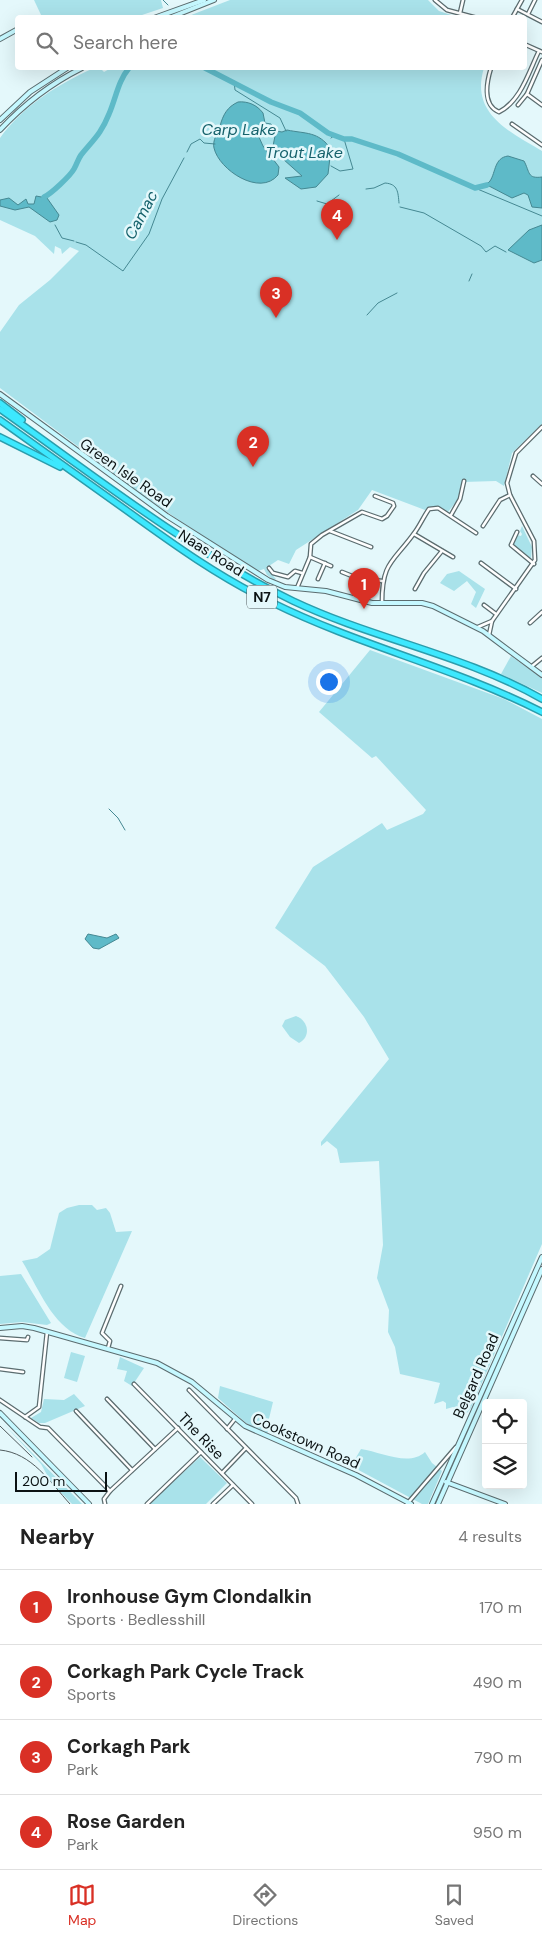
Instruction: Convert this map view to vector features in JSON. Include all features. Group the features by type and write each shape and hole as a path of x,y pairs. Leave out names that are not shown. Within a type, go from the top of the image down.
{"highway":[{"name":"N7","path":"0,403 65,455"},
{"name":"Naas Road","path":"0,409 206,553 268,588 338,620 470,668 519,687 542,699"},
{"name":"Naas Road","path":"0,420 216,572 271,602 334,630 507,695 542,712"},
{"name":"N7","path":"0,437 78,476"}],"street":[{"path":"162,15 204,0"},
{"path":"176,15 214,0"},
{"path":"435,0 444,8 467,15"},
{"path":"460,13 463,0"},
{"path":"514,15 522,0"},
{"path":"528,14 535,0"},
{"path":"517,9 542,22"},
{"path":"0,39 15,31"},
{"path":"491,70 486,90 490,103 499,112 509,105 521,88 540,51 527,45"},
{"path":"518,105 527,94 542,60"},
{"path":"0,120 30,92 64,70"},
{"path":"0,130 34,96 79,70"},
{"path":"527,94 542,105"},
{"path":"512,124 542,142"},
{"name":"Green Isle Road","path":"0,394 103,471 213,547 268,580 286,587 326,591 363,601 426,604 478,628"},
{"path":"489,635 492,621 496,614 534,564 536,545 509,493 507,479 516,453 542,427"},
{"path":"533,476 542,484"},
{"path":"451,515 460,499 464,481"},
{"path":"483,526 500,500 509,493"},
{"path":"297,588 310,557 311,544 362,512 382,519 387,516 394,506 393,503 375,496"},
{"path":"382,603 382,581 386,569 414,534 427,511 432,508 451,515 476,532"},
{"path":"330,531 371,547"},
{"path":"517,532 511,545 534,564"},
{"path":"414,534 454,557"},
{"path":"415,589 424,573 442,551"},
{"path":"310,557 331,566"},
{"path":"318,578 325,563"},
{"path":"481,563 516,589"},
{"path":"269,568 273,573 288,577 295,571 302,573"},
{"path":"342,572 357,578 382,581"},
{"path":"484,605 496,614"},
{"path":"530,623 542,612"},
{"path":"478,628 492,621"},
{"path":"478,628 542,675"},
{"path":"532,667 542,658"},
{"name":"Belgard Road","path":"432,1504 542,1257"},
{"name":"Belgard Road","path":"438,1504 542,1269"},
{"path":"108,1348 110,1341 102,1333 122,1286"},
{"name":"Cookstown Road","path":"0,1328 22,1326 108,1348 157,1363 185,1378 208,1394 235,1420 256,1432 356,1475 409,1504"},
{"path":"25,1417 39,1407 47,1332"},
{"path":"0,1338 27,1340 28,1337"},
{"path":"0,1369 22,1372"},
{"name":"The Rise","path":"134,1384 252,1504"},
{"path":"189,1390 296,1498 298,1504"},
{"path":"106,1399 155,1449"},
{"path":"0,1400 37,1425 48,1428 110,1491"},
{"path":"76,1411 132,1470"},
{"path":"0,1412 89,1504"},
{"path":"227,1428 235,1420"},
{"path":"105,1504 104,1499 110,1491 178,1428"},
{"path":"409,1504 438,1466 459,1444"},
{"path":"222,1473 246,1448"},
{"path":"147,1504 201,1452"},
{"path":"442,1481 505,1504"},
{"path":"213,1504 233,1485"}],"shaded area":[{"path":"34,0 161,0 163,8 142,15 41,15"},
{"path":"230,0 428,0 439,11 451,15 191,15"},
{"path":"90,70 102,70 104,72 108,70 484,70 481,84 482,97 487,109 505,128 542,151 542,424 512,453 504,486 496,481 463,482 459,498 448,512 433,506 425,510 372,490 358,510 296,550 289,564 278,560 266,568 276,579 274,580 267,575 264,569 258,571 183,523 127,484 125,477 120,478 0,388 0,332 19,305 50,280 79,251 70,247 62,254 61,249 55,246 54,254 35,236 0,220 0,138 9,126 30,106 67,81"},
{"path":"522,526 532,547 531,558 512,545 517,535 521,536"},
{"path":"459,571 485,589 476,608 471,604 476,592 467,581 454,591 440,583 447,574"},
{"path":"370,650 504,699 542,719 542,1244 471,1408 467,1413 453,1407 446,1409 446,1403 443,1401 434,1404 440,1383 400,1374 395,1347 388,1332 389,1310 377,1278 383,1245 379,1161 340,1163 337,1149 327,1141 321,1146 321,1142 389,1059 364,1017 325,966 275,928 313,867 382,823 387,830 423,814 426,810 376,756 372,758 319,712"},
{"path":"511,656 542,678 542,693 501,674"},
{"path":"296,1016 304,1021 307,1029 305,1037 299,1043 290,1037 282,1026 285,1020"},
{"path":"79,1205 92,1205 97,1210 106,1208 110,1213 116,1232 132,1231 85,1338 64,1326 55,1317 22,1261 37,1258 50,1249 59,1213 67,1208"},
{"path":"21,1274 51,1323 47,1325 22,1322 0,1324 0,1276"},
{"path":"71,1352 85,1356 77,1382 64,1378"},
{"path":"120,1357 144,1368 132,1386 124,1381 127,1371 117,1369"},
{"path":"220,1386 273,1402 267,1427 268,1435 246,1423 218,1398"},
{"path":"74,1394 85,1406 45,1423 39,1423 31,1418 41,1412 44,1399 64,1400"},
{"path":"0,1420 82,1504 72,1504 51,1482 41,1464"},
{"path":"361,1449 403,1458 411,1458 425,1452 432,1463 442,1471 428,1504 422,1504 351,1466"},
{"path":"200,1457 227,1483 206,1504 149,1504"}],"water":[{"name":"Carp Lake","path":"238,102 252,104 263,113 265,123 258,135 263,146 279,167 278,175 270,181 261,183 251,182 241,178 224,165 217,156 214,140 224,115 231,106"},
{"name":"Trout Lake","path":"287,130 316,136 331,149 328,174 316,187 301,189 285,178 302,176 283,159 273,146 276,131 282,132"},
{"path":"508,156 524,161 531,176 542,177 542,208 532,207 528,195 524,193 512,198 489,186 481,187 490,181 500,159"},
{"path":"36,196 47,198 59,215 57,220 50,222 29,207 15,210 0,206 0,200 9,198 18,205 26,199 28,204 34,204"},
{"path":"542,225 542,260 534,263 508,250 529,230"},
{"path":"88,934 107,938 116,934 119,938 99,949 93,948 85,939"}],"waterway":[{"path":"163,0 168,5"},
{"name":"Camac","path":"44,203 44,197 56,189 69,176 81,155 100,132 109,114 122,78 128,70"},
{"name":"Camac","path":"209,70 271,102 300,113 328,133 398,154 475,188 487,185"},
{"name":"Camac","path":"234,81 235,90 280,118 286,131"},
{"name":"Camac","path":"265,123 271,124 277,132"},
{"name":"Camac","path":"331,138 335,135"},
{"name":"Camac","path":"187,152 191,144 200,139 204,143 215,144"},
{"name":"Camac","path":"331,166 340,171 353,169 344,139"},
{"name":"Camac","path":"76,242 86,245 123,271 149,234 162,199 184,158"},
{"path":"366,189 385,183 393,185 398,192 399,203"},
{"name":"Camac","path":"475,188 542,216"},
{"path":"317,201 327,204 339,195"},
{"path":"400,207 424,213 481,246 486,252 495,246 506,252"},
{"name":"Camac","path":"55,225 62,238 74,241"},
{"path":"469,281 472,274"},
{"path":"367,315 378,303 397,293"},
{"path":"109,809 118,818 125,830"}],"tram line":[{"path":"0,1426 32,1457"},
{"path":"0,1450 11,1452 31,1463 48,1478 70,1504"}],"place":[{"name":"Rose Garden","path":"337,240"},
{"name":"Corkagh Park","path":"276,318"},
{"name":"Corkagh Park Cycle Track","path":"253,467"},
{"name":"Ironhouse Gym Clondalkin","path":"364,609"}]}
